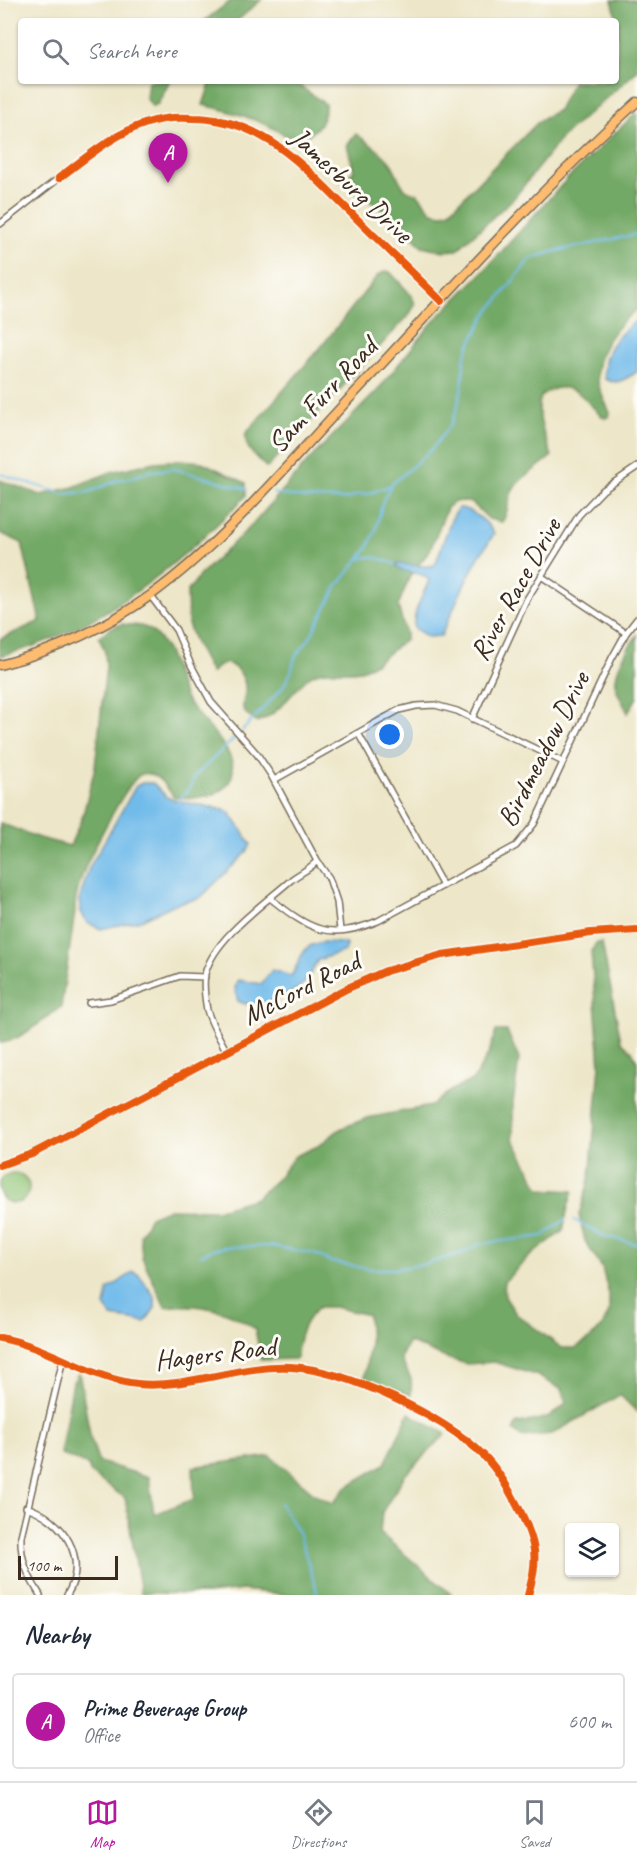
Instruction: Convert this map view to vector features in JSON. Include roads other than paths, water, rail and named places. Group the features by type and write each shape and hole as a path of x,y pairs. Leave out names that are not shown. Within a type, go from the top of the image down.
{"main road":[{"name":"Sam Furr Road","path":"0,665 75,638 150,595 220,534 580,156 637,102"}],"street":[{"name":"Jamesburg Drive","path":"0,224 104,143 125,132 149,122 176,117 217,119 249,129 282,148 441,301"},
{"name":"River Race Drive","path":"472,719 527,599 579,515 603,490 637,467"},
{"path":"541,576 626,633"},
{"path":"150,595 177,630 191,665 211,702 264,762 317,861 329,878 334,891 340,930"},
{"name":"Birdmeadow Drive","path":"270,898 297,920 314,929 330,931 360,928 378,921 516,846 534,824 626,633 637,619"},
{"path":"274,780 399,711 416,706 435,705 457,711 563,762"},
{"path":"358,733 443,886"},
{"path":"227,1052 208,1013 204,991 205,977 212,958 222,943 270,898 317,861"},
{"name":"McCord Road","path":"0,1165 32,1154 380,973 442,955 591,933 637,930"},
{"path":"89,1003 111,1000 180,976 205,977"},
{"path":"0,1157 10,1161"},
{"name":"Hagers Road","path":"0,1338 22,1342 107,1377 141,1385 271,1368 304,1368 372,1388 406,1404 467,1441 484,1456 503,1480 533,1545 534,1568 528,1595"},
{"path":"40,1595 27,1572 21,1550 21,1528 63,1359"},
{"path":"26,1507 39,1512 57,1524 72,1546 75,1571 73,1584 67,1595"}],"water":[{"path":"637,320 637,372 614,382 605,379 605,360 608,352 617,338"},
{"path":"458,508 479,517 494,534 466,581 441,636 428,637 414,628 414,621 429,580 421,575 402,570 395,564 435,565 451,520"},
{"path":"142,783 153,783 167,797 174,800 225,810 230,813 251,844 246,853 200,898 175,904 141,920 101,929 87,923 81,912 79,901 89,868 136,786"},
{"path":"317,943 347,945 345,951 318,960 308,979 297,989 281,998 263,1003 245,1004 238,1001 235,988 238,980 261,984 272,970 291,976 306,949"},
{"path":"133,1272 138,1274 155,1297 155,1308 145,1322 112,1317 105,1306 108,1290"}],"waterway":[{"path":"242,731 283,687 291,672 295,657 309,639 338,585 367,549 376,530 383,500 391,485 432,449 451,424 462,387 464,360 469,346 485,316 530,259 552,252 637,234"},
{"path":"0,474 64,494 89,492 118,480 150,471 175,469 247,489"},
{"path":"273,493 304,498 346,499 391,485"},
{"path":"361,559 374,557 395,564"},
{"path":"178,802 191,786 195,776 236,737"},
{"path":"201,1255 213,1249 225,1247 272,1246 315,1254 331,1262 370,1269 394,1269 426,1264 465,1252 479,1244 543,1236 566,1219"},
{"path":"574,1220 604,1236 637,1244"},
{"path":"280,1503 299,1534 317,1591 315,1595"}],"place":[{"name":"Prime Beverage Group","path":"168,183"}]}
